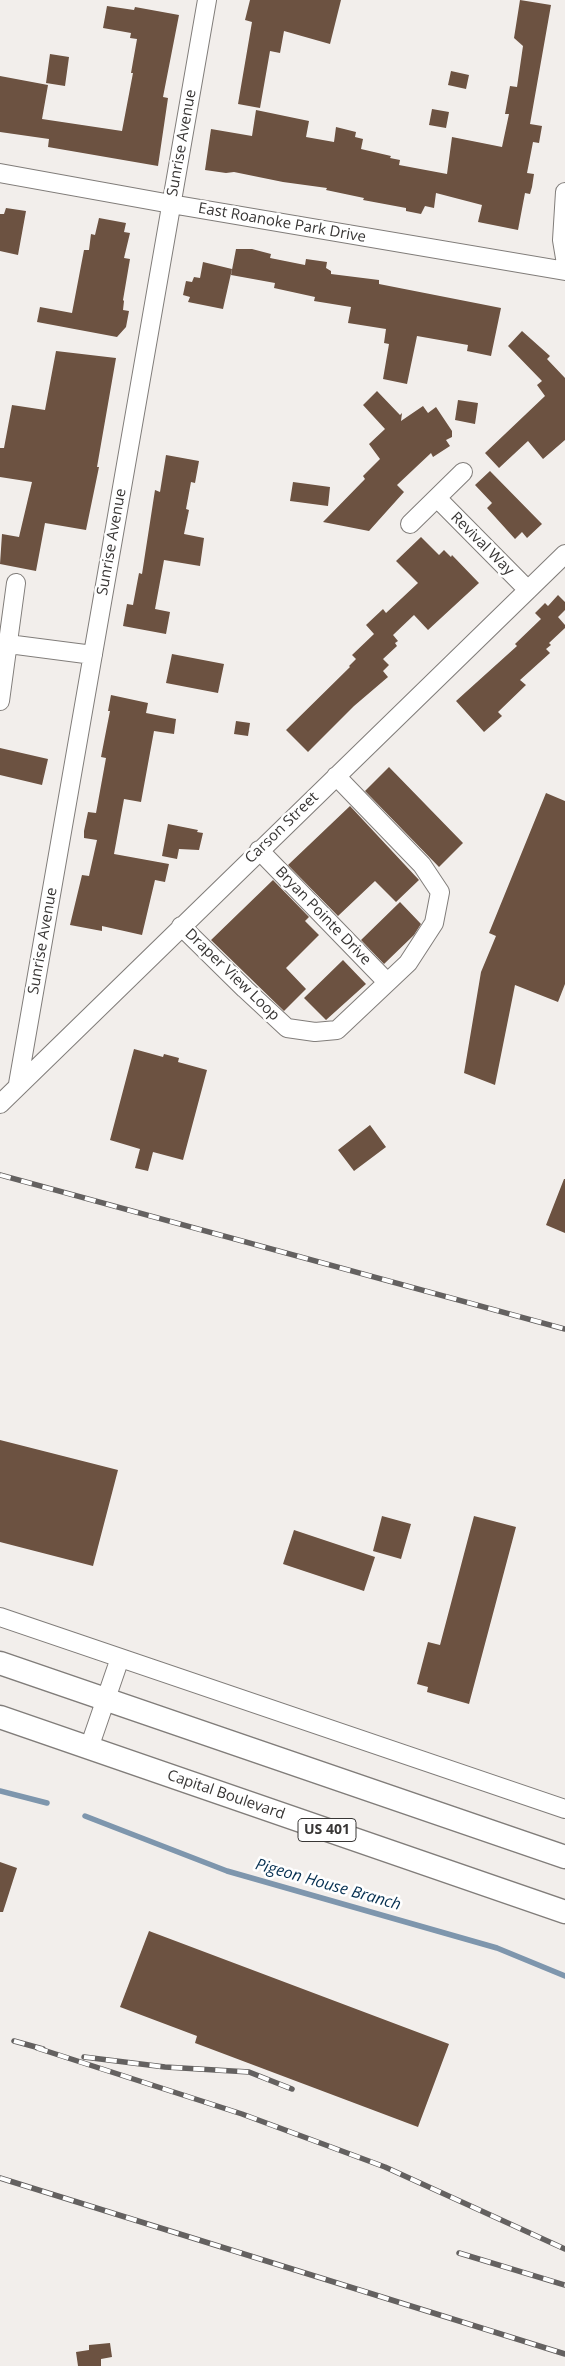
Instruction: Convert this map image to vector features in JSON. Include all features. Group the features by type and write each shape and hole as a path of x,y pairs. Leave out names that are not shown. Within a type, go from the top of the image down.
{"main road":[{"path":"0,1663 565,1857"},
{"name":"Capital Boulevard","path":"0,1717 565,1912"},
{"path":"512,1894 565,1928"}],"street":[{"name":"Sunrise Avenue","path":"18,1084 207,0"},
{"name":"East Roanoke Park Drive","path":"0,173 565,271"},
{"path":"565,192 562,240 565,258"},
{"path":"410,524 463,472"},
{"name":"Revival Way","path":"437,498 528,590"},
{"name":"Carson Street","path":"0,1104 18,1084 565,554"},
{"path":"0,701 4,643 16,584"},
{"path":"4,643 93,655"},
{"name":"Draper View Loop","path":"181,926 287,1028 315,1032 337,1030 408,963 434,924 440,892 422,865 336,776"},
{"name":"Bryan Pointe Drive","path":"259,850 387,982"},
{"path":"0,1617 565,1808"},
{"path":"88,1748 120,1658"}],"building":[{"path":"250,0 341,0 330,44 284,31 280,53 270,51 260,108 238,104 252,22 245,20"},
{"path":"520,0 551,5 530,124 542,126 539,143 533,142 527,173 534,174 532,187 530,194 525,193 518,230 478,222 482,205 436,193 434,208 425,206 421,214 406,211 406,208 363,200 364,198 326,190 327,188 283,182 234,172 226,173 205,170 211,129 252,136 256,110 309,121 306,137 334,142 336,127 356,132 355,137 363,139 361,149 391,156 390,158 400,160 399,165 447,174 452,137 502,147 509,114 505,114 510,86 517,87 523,46 514,38"},
{"path":"107,6 134,10 135,7 179,15 163,97 168,98 158,166 48,147 49,139 0,132 0,76 48,85 42,119 122,131 133,73 131,73 137,39 130,38 131,33 103,28"},
{"path":"50,54 69,57 65,86 46,83"},
{"path":"451,71 469,75 466,89 448,85"},
{"path":"432,109 449,112 446,128 429,125"},
{"path":"6,208 26,211 18,255 0,251 0,214 4,214"},
{"path":"99,218 126,223 124,232 130,233 124,258 130,259 123,300 123,310 129,311 126,327 117,337 37,322 40,307 72,313 84,250 89,250 91,234 95,235"},
{"path":"236,249 252,249 271,254 270,258 305,265 306,259 327,262 326,268 331,271 331,274 379,280 379,284 501,308 491,356 467,351 468,345 417,336 407,384 383,379 389,344 384,343 386,329 348,323 351,307 314,301 315,297 274,288 275,283 231,275"},
{"path":"203,262 232,269 223,309 188,302 190,297 183,295 186,281 192,282 194,277 200,278"},
{"path":"522,331 550,356 547,359 565,378 565,440 543,459 528,441 499,468 485,453 545,396 537,385 542,381 508,346"},
{"path":"56,351 116,358 97,467 99,467 86,530 45,523 36,571 0,564 2,534 19,537 32,482 0,477 0,448 4,448 12,405 45,410"},
{"path":"377,391 400,415 402,413 401,421 423,406 428,413 436,407 452,431 452,437 446,440 450,446 433,457 431,453 397,485 404,492 369,531 323,522 365,479 363,476 380,459 369,444 385,429 363,405"},
{"path":"458,400 478,403 475,424 455,420"},
{"path":"166,455 199,461 195,483 191,482 186,509 189,510 184,534 204,538 200,566 164,560 155,609 170,612 166,634 123,626 127,604 133,605 139,573 142,574 155,490 160,492"},
{"path":"490,471 542,524 527,538 522,532 515,539 487,508 492,503 475,485"},
{"path":"293,482 330,487 328,506 290,501"},
{"path":"421,537 439,555 444,550 451,557 452,555 479,583 428,630 414,615 393,635 398,641 395,643 397,646 383,659 389,665 383,671 388,677 354,706 308,752 286,730 350,667 356,659 352,655 374,634 366,625 383,609 386,613 418,583 396,561"},
{"path":"558,595 565,602 565,610 558,617 565,625 565,628 549,643 551,645 546,649 550,653 520,680 526,685 498,712 502,716 484,732 456,701 517,646 515,644 541,619 535,613 545,603 548,606"},
{"path":"172,654 224,664 218,693 166,683"},
{"path":"111,695 148,703 146,713 176,719 174,734 154,731 141,802 124,799 114,854 169,864 165,882 155,880 142,935 102,926 102,931 70,925 82,875 89,876 97,840 84,838 84,831 88,812 96,813 106,758 101,757 110,711 108,711"},
{"path":"236,721 250,723 248,736 234,734"},
{"path":"0,748 48,759 42,785 0,775"},
{"path":"389,767 463,843 439,867 365,791"},
{"path":"546,793 565,801 565,984 558,1002 515,985 495,1085 464,1073 481,972 496,936 489,933"},
{"path":"350,806 419,880 396,902 375,881 338,916 288,865"},
{"path":"168,824 198,830 197,832 203,833 199,850 179,849 177,859 162,856"},
{"path":"273,880 309,917 305,921 319,935 286,968 306,989 284,1011 211,940"},
{"path":"400,902 421,924 414,935 384,964 361,940"},
{"path":"343,960 366,984 326,1020 304,998"},
{"path":"134,1049 163,1057 164,1054 179,1058 178,1062 207,1070 183,1160 153,1152 148,1171 135,1168 140,1149 110,1140"},
{"path":"370,1125 386,1147 354,1171 338,1150"},
{"path":"565,1179 565,1233 546,1225"},
{"path":"0,1440 118,1470 93,1566 0,1542"},
{"path":"382,1516 411,1524 401,1559 373,1551"},
{"path":"474,1516 516,1527 469,1704 427,1692 428,1687 417,1684 428,1642 440,1645"},
{"path":"294,1530 375,1557 364,1591 283,1564"},
{"path":"0,1862 17,1868 3,1912 0,1912"},
{"path":"149,1931 449,2044 418,2127 195,2043 197,2036 120,2007"},
{"path":"110,2343 112,2357 101,2359 101,2366 78,2366 76,2352 89,2350 89,2345"}],"waterway":[{"name":"Pigeon House Branch","path":"0,1791 47,1803"},
{"name":"Pigeon House Branch","path":"85,1816 227,1871 497,1948 565,1976"}],"railway":[{"path":"0,1175 565,1329"},
{"path":"14,2041 43,2049"},
{"path":"37,2048 242,2114 385,2167 565,2249"},
{"path":"84,2057 165,2067 249,2072 292,2089"},
{"path":"0,2178 565,2354"},
{"path":"459,2253 565,2285"}]}
